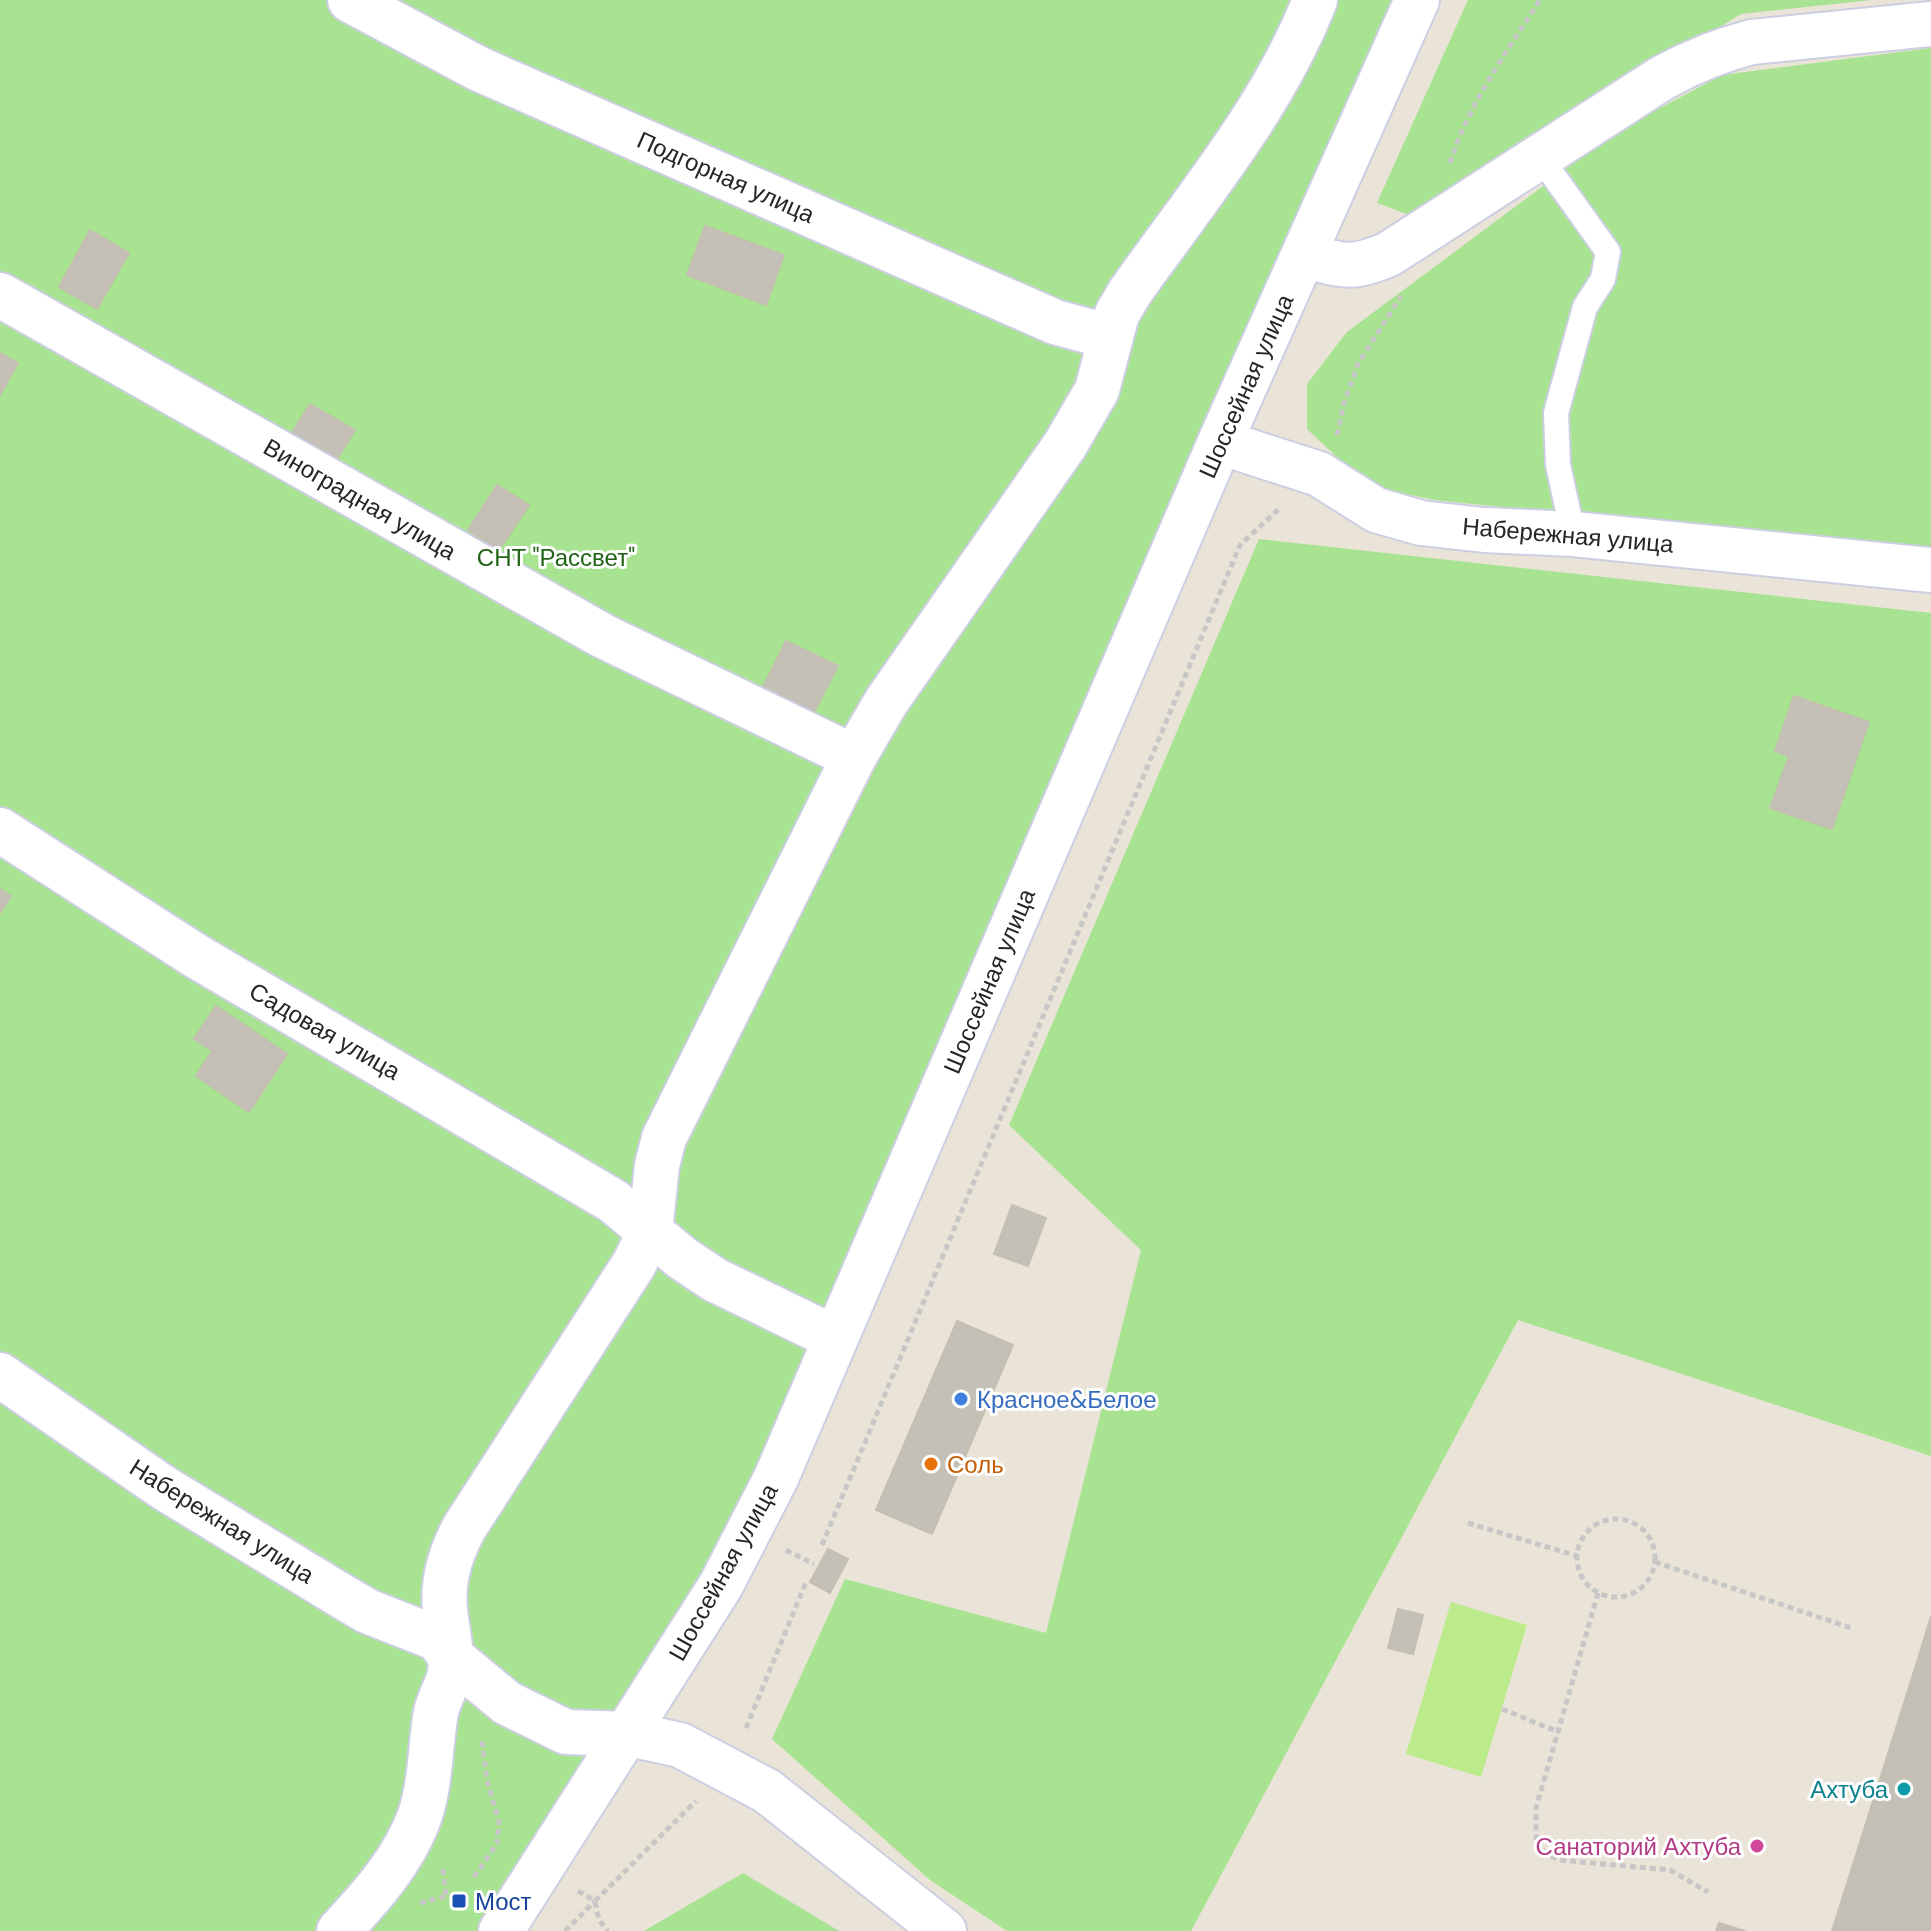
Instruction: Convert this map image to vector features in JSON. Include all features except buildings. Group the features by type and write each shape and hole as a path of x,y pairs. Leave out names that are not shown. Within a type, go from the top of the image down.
{"street":[{"name":"Подгорная улица","path":"350,0 479,69 1055,322 1110,337"},
{"path":"339,1931 403,1851 419,1816 426,1791 441,1691 450,1672 464,1669 445,1612 445,1584 450,1554 634,1264 650,1232 657,1165 664,1138 854,757 886,702 1065,445 1097,390 1117,314 1260,108 1302,34 1315,0"},
{"name":"Шоссейная улица","path":"501,1931 721,1585 776,1478 1220,442 1417,0"},
{"path":"1305,256 1348,267 1389,254 1662,78 1693,61 1725,49 1752,42 1931,24"},
{"name":"Виноградная улица","path":"0,295 603,636 854,757"},
{"name":"Набережная улица","path":"1220,442 1319,474 1376,510 1421,523 1484,530 1573,534 1931,570"},
{"name":"Садовая улица","path":"0,830 196,956 571,1174 613,1201 715,1280 835,1338"},
{"name":"Набережная улица","path":"0,1375 164,1488 367,1611 438,1639 464,1669 507,1703 566,1732 629,1734"},
{"path":"629,1734 680,1745 767,1791 944,1931"}],"lane":[{"path":"1540,157 1608,252 1603,279 1585,307 1556,413 1558,465 1573,534"}],"path":[{"path":"822,1545 1240,545 1319,474"},
{"path":"1620,1519 1632,1522 1650,1538 1655,1562 1645,1585 1635,1593 1611,1597 1598,1593 1582,1577 1577,1556 1580,1543 1596,1525 1620,1519"},
{"path":"1468,1523 1577,1556"},
{"path":"1655,1562 1851,1628"},
{"path":"746,1728 806,1582"},
{"path":"1598,1593 1536,1808 1536,1846 1558,1860 1670,1870 1708,1892"},
{"path":"464,1669 478,1708 487,1780 499,1822 497,1842 474,1877"},
{"path":"1502,1709 1556,1731"},
{"path":"565,1931 697,1800"},
{"path":"497,1842 505,1847"},
{"path":"571,1887 595,1901 599,1920 608,1931"}],"green space":[{"name":"СНТ \"Рассвет\"","path":"0,0 1400,0 890,1188 711,1569 486,1931 0,1931"},
{"path":"1468,0 1871,0 1741,14 1415,217 1377,203"},
{"path":"1931,48 1931,552 1435,500 1368,486 1307,429 1307,384 1347,332 1617,131 1722,75"},
{"path":"1259,539 1931,613 1931,1456 1518,1320 1191,1931 1007,1931 930,1880 772,1739 845,1579 1046,1633 1141,1250 1009,1125"},
{"path":"1451,1602 1527,1625 1481,1777 1406,1754"},
{"path":"743,1873 839,1931 644,1931"}],"place":[{"name":"Красное&Белое","path":"961,1399"},
{"name":"Соль","path":"931,1464"},
{"name":"Ахтуба","path":"1904,1789"},
{"name":"Санаторий Ахтуба","path":"1757,1846"},
{"name":"Мост","path":"459,1901"}]}
